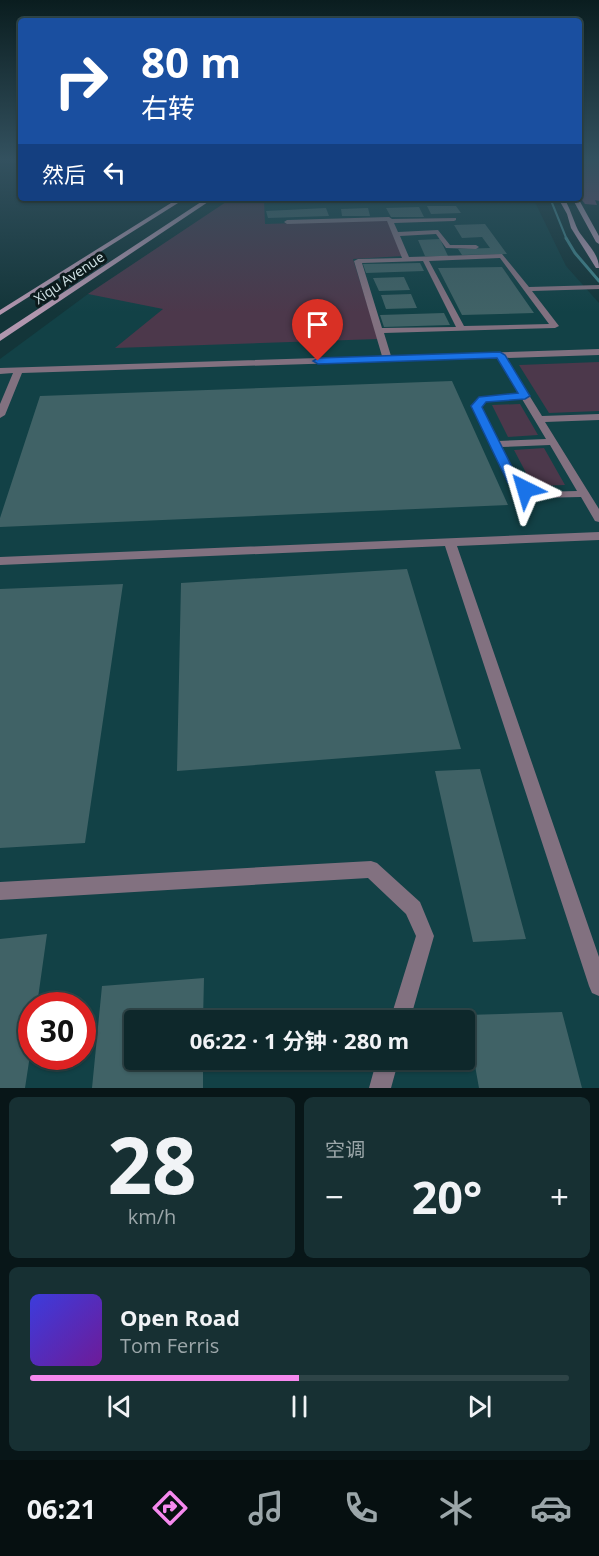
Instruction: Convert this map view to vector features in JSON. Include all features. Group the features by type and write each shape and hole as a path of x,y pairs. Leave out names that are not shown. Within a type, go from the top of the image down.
{"main road":[{"name":"Xiqu Avenue","path":"0,313 163,211"},
{"name":"Xiqu Avenue","path":"0,339 192,211"},
{"path":"567,211 574,227 599,266"},
{"path":"582,211 599,242"},
{"path":"574,227 599,225"}],"street":[{"path":"287,222 454,219"},
{"path":"390,221 407,260"},
{"path":"395,234 438,232 448,247 476,247"},
{"path":"379,332 555,326 502,256 358,261 379,332 387,358"},
{"path":"425,259 461,329"},
{"path":"527,289 599,287"},
{"path":"0,370 599,352"},
{"path":"500,355 599,518"},
{"path":"0,414 19,370"},
{"path":"525,396 483,399 476,406 514,483 535,495 584,494"},
{"path":"539,419 599,417"},
{"path":"495,444 553,442"},
{"path":"0,561 599,536"},
{"path":"450,542 599,986"},
{"path":"0,891 371,869 414,908 425,936 403,1010"},
{"path":"380,1088 385,1070"}],"shaded area":[{"path":"213,211 539,211 566,266 599,303 599,1088 0,1088 0,359 88,294"},
{"path":"213,211 264,211 265,224 387,220 403,256 353,259 378,339 115,348 163,309 88,294"},
{"path":"599,362 599,411 549,413 519,365"},
{"path":"520,404 538,435 508,437 492,405"},
{"path":"544,448 565,485 533,486 514,450"}],"building":[{"path":"266,211 327,211 329,216 268,218"},
{"path":"341,211 369,211 370,216 342,216"},
{"path":"388,211 421,211 424,217 391,217"},
{"path":"429,211 459,211 461,213 431,214"},
{"path":"485,224 507,254 462,255 458,249 490,248 482,237 462,238 454,225"},
{"path":"440,239 448,256 425,256 418,240"},
{"path":"420,263 424,271 366,273 363,264"},
{"path":"502,267 534,313 462,315 438,268"},
{"path":"404,277 410,290 379,291 373,278"},
{"path":"411,294 417,308 386,309 381,295"},
{"path":"444,313 450,325 384,327 380,315"},
{"path":"452,381 508,505 0,527 0,518 40,396"},
{"path":"407,569 461,749 177,771 181,583"},
{"path":"123,584 85,843 0,848 0,589"},
{"path":"480,769 526,939 473,942 435,771"},
{"path":"47,934 39,992 18,992 18,1070 28,1070 25,1088 0,1088 0,939"},
{"path":"204,978 203,1010 124,1010 124,1070 203,1070 203,1088 92,1088 94,1070 96,1070 102,986"},
{"path":"562,1012 582,1088 479,1088 475,1066 475,1015"}],"waterway":[{"path":"555,211 567,239"},
{"path":"567,239 575,253 599,281"}],"route":[{"path":"318,361 500,355 525,396 483,399 476,406 514,483 525,489"}]}
